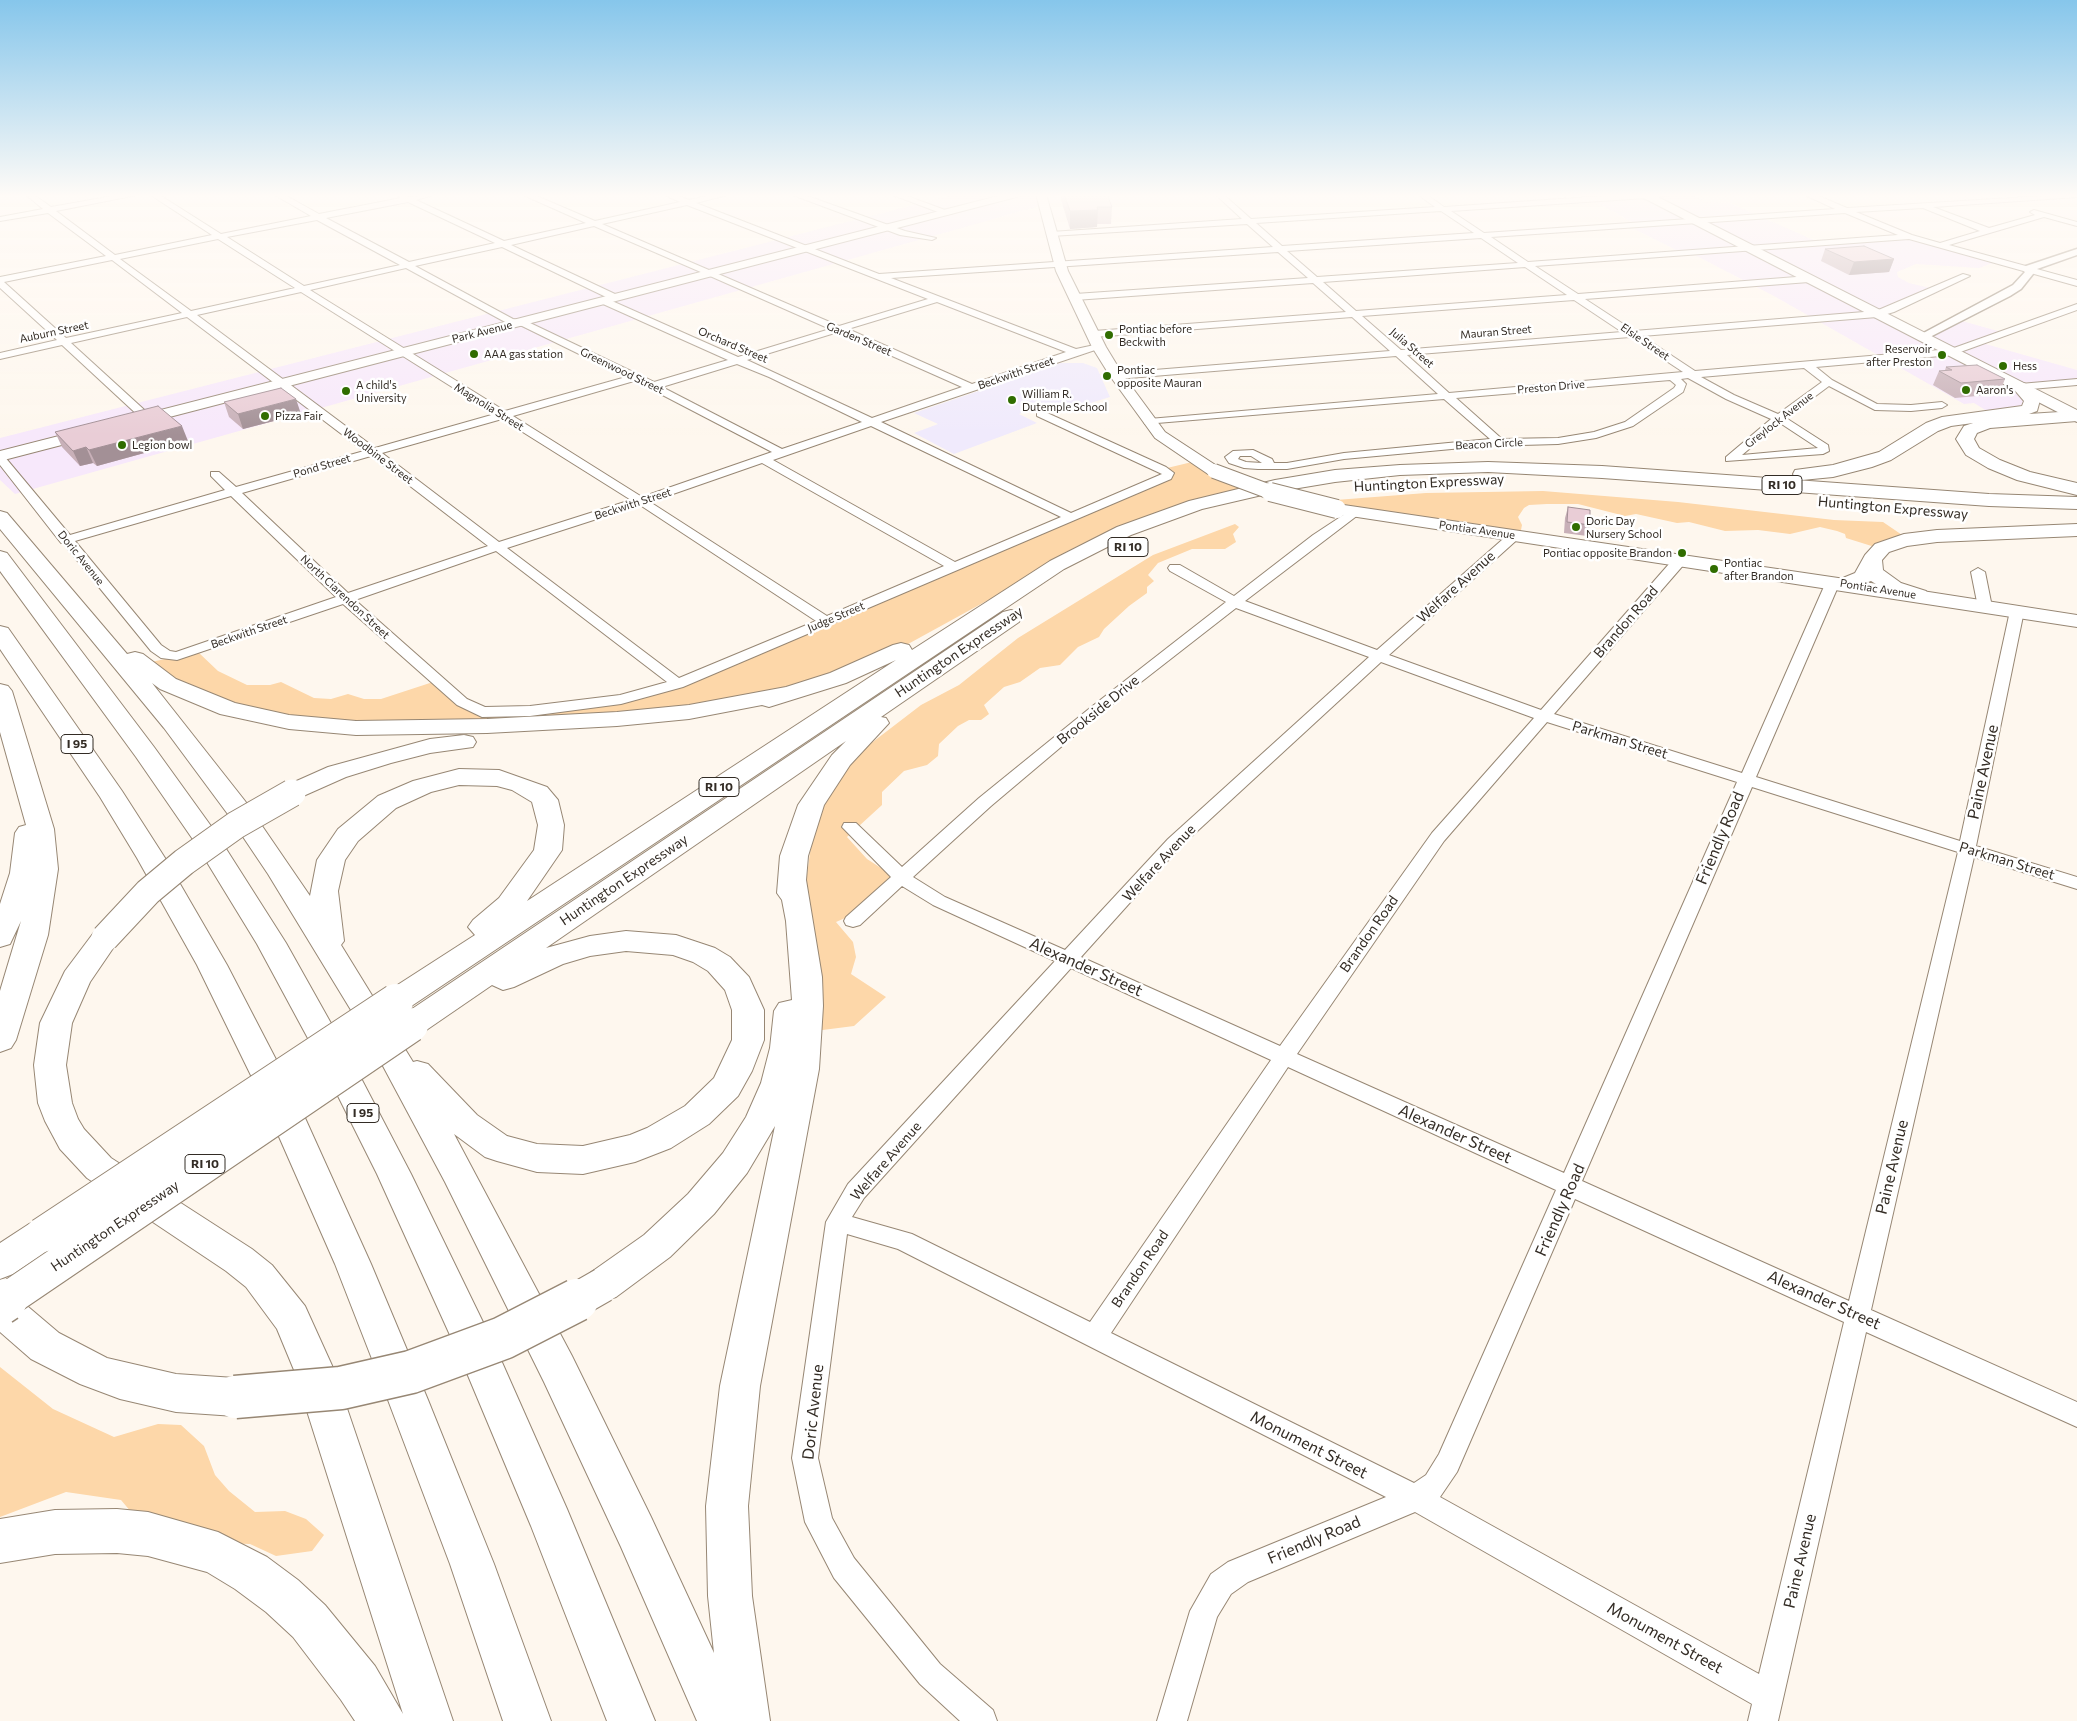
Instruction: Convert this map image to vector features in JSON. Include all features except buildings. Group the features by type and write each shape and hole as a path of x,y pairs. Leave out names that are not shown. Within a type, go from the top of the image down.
{"main road":[{"name":"Park Avenue","path":"0,457 402,352 712,274"},
{"name":"Pontiac Avenue","path":"1065,274 1099,347 1117,376 1160,435 1172,446 1214,470 1273,493 1346,510 1839,583 2077,621"},
{"path":"1800,274 2020,386 2074,419"},
{"path":"1488,467 1576,466 1779,475 1820,473 1845,469 1876,460 1932,427 1948,421 2027,410 2032,404 2029,396 2020,386"},
{"path":"2014,413 2074,419"},
{"path":"2074,419 2048,425 1991,425 1970,430 1964,439 1966,445 1982,458 2024,476 2077,489"},
{"name":"Huntington Expressway","path":"0,1305 393,1016 1042,575 1090,547 1124,531 1178,511 1236,495 1295,482 1356,473 1488,467 1602,472 1966,499 2077,503"},
{"name":"Huntington Expressway","path":"0,1263 393,1016 1092,565 1178,526 1274,499 1374,484 1464,479 1553,481 1970,515 2077,520"},
{"path":"0,517 173,723 215,778 280,870 330,948 393,1016 450,1111 480,1136 498,1146 522,1155 537,1158 575,1160 610,1155 635,1148 659,1138 697,1115 719,1094 736,1071 748,1040 750,1024 744,997 738,984 719,964 704,955 676,945 643,941 599,944 553,956 518,971 393,1016"},
{"path":"1839,583 1860,580 1872,560 1888,545 1914,538 2077,530"},
{"name":"I 95","path":"0,557 185,808 248,906 317,1025 394,1174 460,1312 517,1440 631,1721"},
{"path":"36,559 137,662 157,677 211,704 269,718 311,724 371,728 545,724 666,715 786,694"},
{"path":"1872,560 1873,571 1880,579 1894,587 1918,596"},
{"path":"429,1721 314,1370 291,1318 258,1276 239,1260 99,1168 72,1139 62,1121 54,1102 51,1074 52,1043 56,1023 76,979 105,938 148,892 190,857 236,825 292,793 359,764 430,746 666,723 729,711 838,678 885,658 1042,575"},
{"path":"0,1305 15,1322 45,1346 94,1371 120,1380 176,1393 235,1397 290,1394 341,1388 411,1372 510,1335 567,1307 603,1285 657,1246 702,1204 735,1163 760,1122 777,1083 788,1034 791,874 804,821 819,790 841,760 885,716 1014,616"},
{"name":"I 95","path":"0,633 113,797 161,874 212,965 279,1098 353,1264 405,1391 472,1564 527,1721"},
{"path":"0,691 41,829 44,869 42,891 33,935 0,1040"},
{"path":"330,948 324,891 331,860 348,835 387,802 422,786 473,776 510,781 538,793 546,800 551,825 548,850 522,889 393,1016"},
{"path":"0,937 18,895 24,873 28,832 28,787"},
{"path":"746,1721 730,1596 727,1506 740,1386 804,1069 808,1006 807,977 800,921 791,874"},
{"path":"393,1016 460,1175 550,1352 636,1532 721,1721"},
{"path":"0,1259 42,1235"},
{"path":"9,1539 89,1530 117,1531 148,1534 185,1542 218,1554 251,1573 282,1596 309,1621 358,1683 382,1721"}],"street":[{"path":"0,280 29,274"},
{"name":"Woodbine Street","path":"134,274 499,546 678,684"},
{"name":"Magnolia Street","path":"279,274 826,621"},
{"name":"Auburn Street","path":"0,356 370,274"},
{"name":"Greenwood Street","path":"423,274 502,317 525,324 636,377 782,452"},
{"name":"Orchard Street","path":"567,274 612,296 606,302 873,422 1070,517"},
{"name":"Garden Street","path":"714,274 973,388"},
{"path":"876,274 1075,352"},
{"path":"880,276 905,274"},
{"name":"Julia Street","path":"1309,274 1499,442"},
{"path":"1075,297 1396,274"},
{"name":"Elsie Street","path":"1542,274 1692,375 1730,397 1779,418 1824,447 1824,451 1730,459"},
{"path":"1922,337 2006,294 2017,287 2026,274"},
{"path":"2045,274 2077,283"},
{"name":"Mauran Street","path":"1117,376 1877,314 1891,310 1966,276"},
{"path":"1094,334 1809,279"},
{"path":"0,284 66,342 147,418"},
{"path":"653,386 937,299"},
{"name":"Preston Drive","path":"1149,422 1952,352 2077,308"},
{"name":"Beckwith Street","path":"166,655 177,656 499,546 641,502 1075,352 1099,347"},
{"name":"Greylock Avenue","path":"1806,365 1828,382 1879,408 1942,404"},
{"name":"Beacon Circle","path":"1270,466 1298,465 1338,456 1499,442 1575,439 1619,428 1633,421 1680,390 1681,384 1672,376"},
{"name":"Pond Street","path":"65,540 636,377"},
{"name":"Greylock Avenue","path":"1730,459 1779,418 1828,382"},
{"path":"2020,386 2075,382"},
{"name":"Judge Street","path":"482,712 530,711 580,705 620,699 678,684 1167,477 1168,474 1162,469 1041,414"},
{"name":"Doric Avenue","path":"0,457 65,540 156,648 166,655"},
{"path":"763,459 955,567"},
{"name":"North Ciarendon Street","path":"215,474 346,599 462,702 482,712"},
{"name":"Brookside Drive","path":"853,921 992,796 1095,711 1235,602 1346,510"},
{"name":"Welfare Avenue","path":"836,1222 856,1191 1174,843 1515,535"},
{"name":"Brandon Road","path":"1094,1337 1284,1056 1438,837 1680,559"},
{"name":"Parkman Street","path":"1175,568 1235,602 1379,657 1544,716 2077,883"},
{"path":"1978,572 1985,607"},
{"name":"Friendly Road","path":"1172,1721 1204,1611 1221,1584 1238,1572 1416,1498 1435,1484 1448,1463 1746,780 1839,583"},
{"name":"Paine Avenue","path":"1763,1721 1967,849 2017,611"},
{"name":"Alexander Street","path":"850,827 902,878 939,901 2077,1415"},
{"name":"Doric Avenue","path":"836,1222 806,1458 819,1522 844,1568 930,1674 982,1721"},
{"name":"Monument Street","path":"836,1222 904,1242 1416,1498 1768,1696"}],"shaded area":[{"path":"642,274 796,274 15,494 0,480 0,438"},
{"path":"1732,274 1897,274 1898,277 1909,283 1934,289 1884,314 1930,338 1962,321 2005,333 1982,343 2077,370 2077,382 2012,388 2022,394 2027,403 2021,410 1987,411 1974,403 1964,404 1774,296"},
{"path":"1061,363 1083,363 1097,368 1110,397 1055,414 1037,406 1019,414 1037,423 954,454 914,433 938,424 914,413"},
{"path":"1192,462 1249,487 1175,506 1105,533 1066,552 1001,593 899,649 755,702 513,725 275,721 137,665 198,652 218,671 247,685 270,685 281,682 314,698 331,699 348,694 364,699 381,699 433,682 447,696 486,713 639,696 1166,476 1163,469"},
{"path":"1543,491 1678,502 1834,520 1883,522 1908,539 1878,548 1846,538 1845,534 1837,531 1820,527 1790,534 1758,530 1725,531 1689,522 1677,523 1636,514 1625,516 1578,504 1529,505 1524,508 1518,517 1522,525 1520,535 1355,512 1336,500 1426,493"},
{"path":"1235,524 1239,527 1233,534 1236,542 1225,549 1192,549 1158,563 1148,575 1154,581 1147,587 1147,593 1129,606 1104,629 1099,637 1078,647 1060,665 1040,668 1020,682 1004,687 984,705 989,714 981,720 969,720 958,726 939,744 938,756 927,765 904,771 882,792 882,805 847,837 867,859 895,877 852,915 836,922 853,942 856,957 851,974 886,997 854,1026 799,1033 805,889 816,810 861,751 921,705 959,685 1018,638 1153,555"},
{"path":"0,1367 53,1409 114,1437 158,1424 181,1425 204,1446 215,1475 229,1491 255,1512 285,1511 306,1519 324,1535 312,1551 276,1556 250,1544 217,1543 142,1525 121,1500 66,1492 0,1517"}],"place":[{"name":"Pontiac before Beckwith","path":"1109,335"},
{"name":"AAA gas station","path":"474,354"},
{"name":"Reservoir after Preston","path":"1942,355"},
{"name":"Hess","path":"2003,366"},
{"name":"Pontiac opposite Mauran","path":"1107,376"},
{"name":"Aaron's","path":"1966,390"},
{"name":"A child's University","path":"346,391"},
{"name":"William R. Dutemple School","path":"1012,400"},
{"name":"Pizza Fair","path":"265,416"},
{"name":"Legion bowl","path":"122,445"},
{"name":"Doric Day Nursery School","path":"1576,527"},
{"name":"Pontiac opposite Brandon","path":"1682,553"},
{"name":"Pontiac after Brandon","path":"1714,569"}]}
